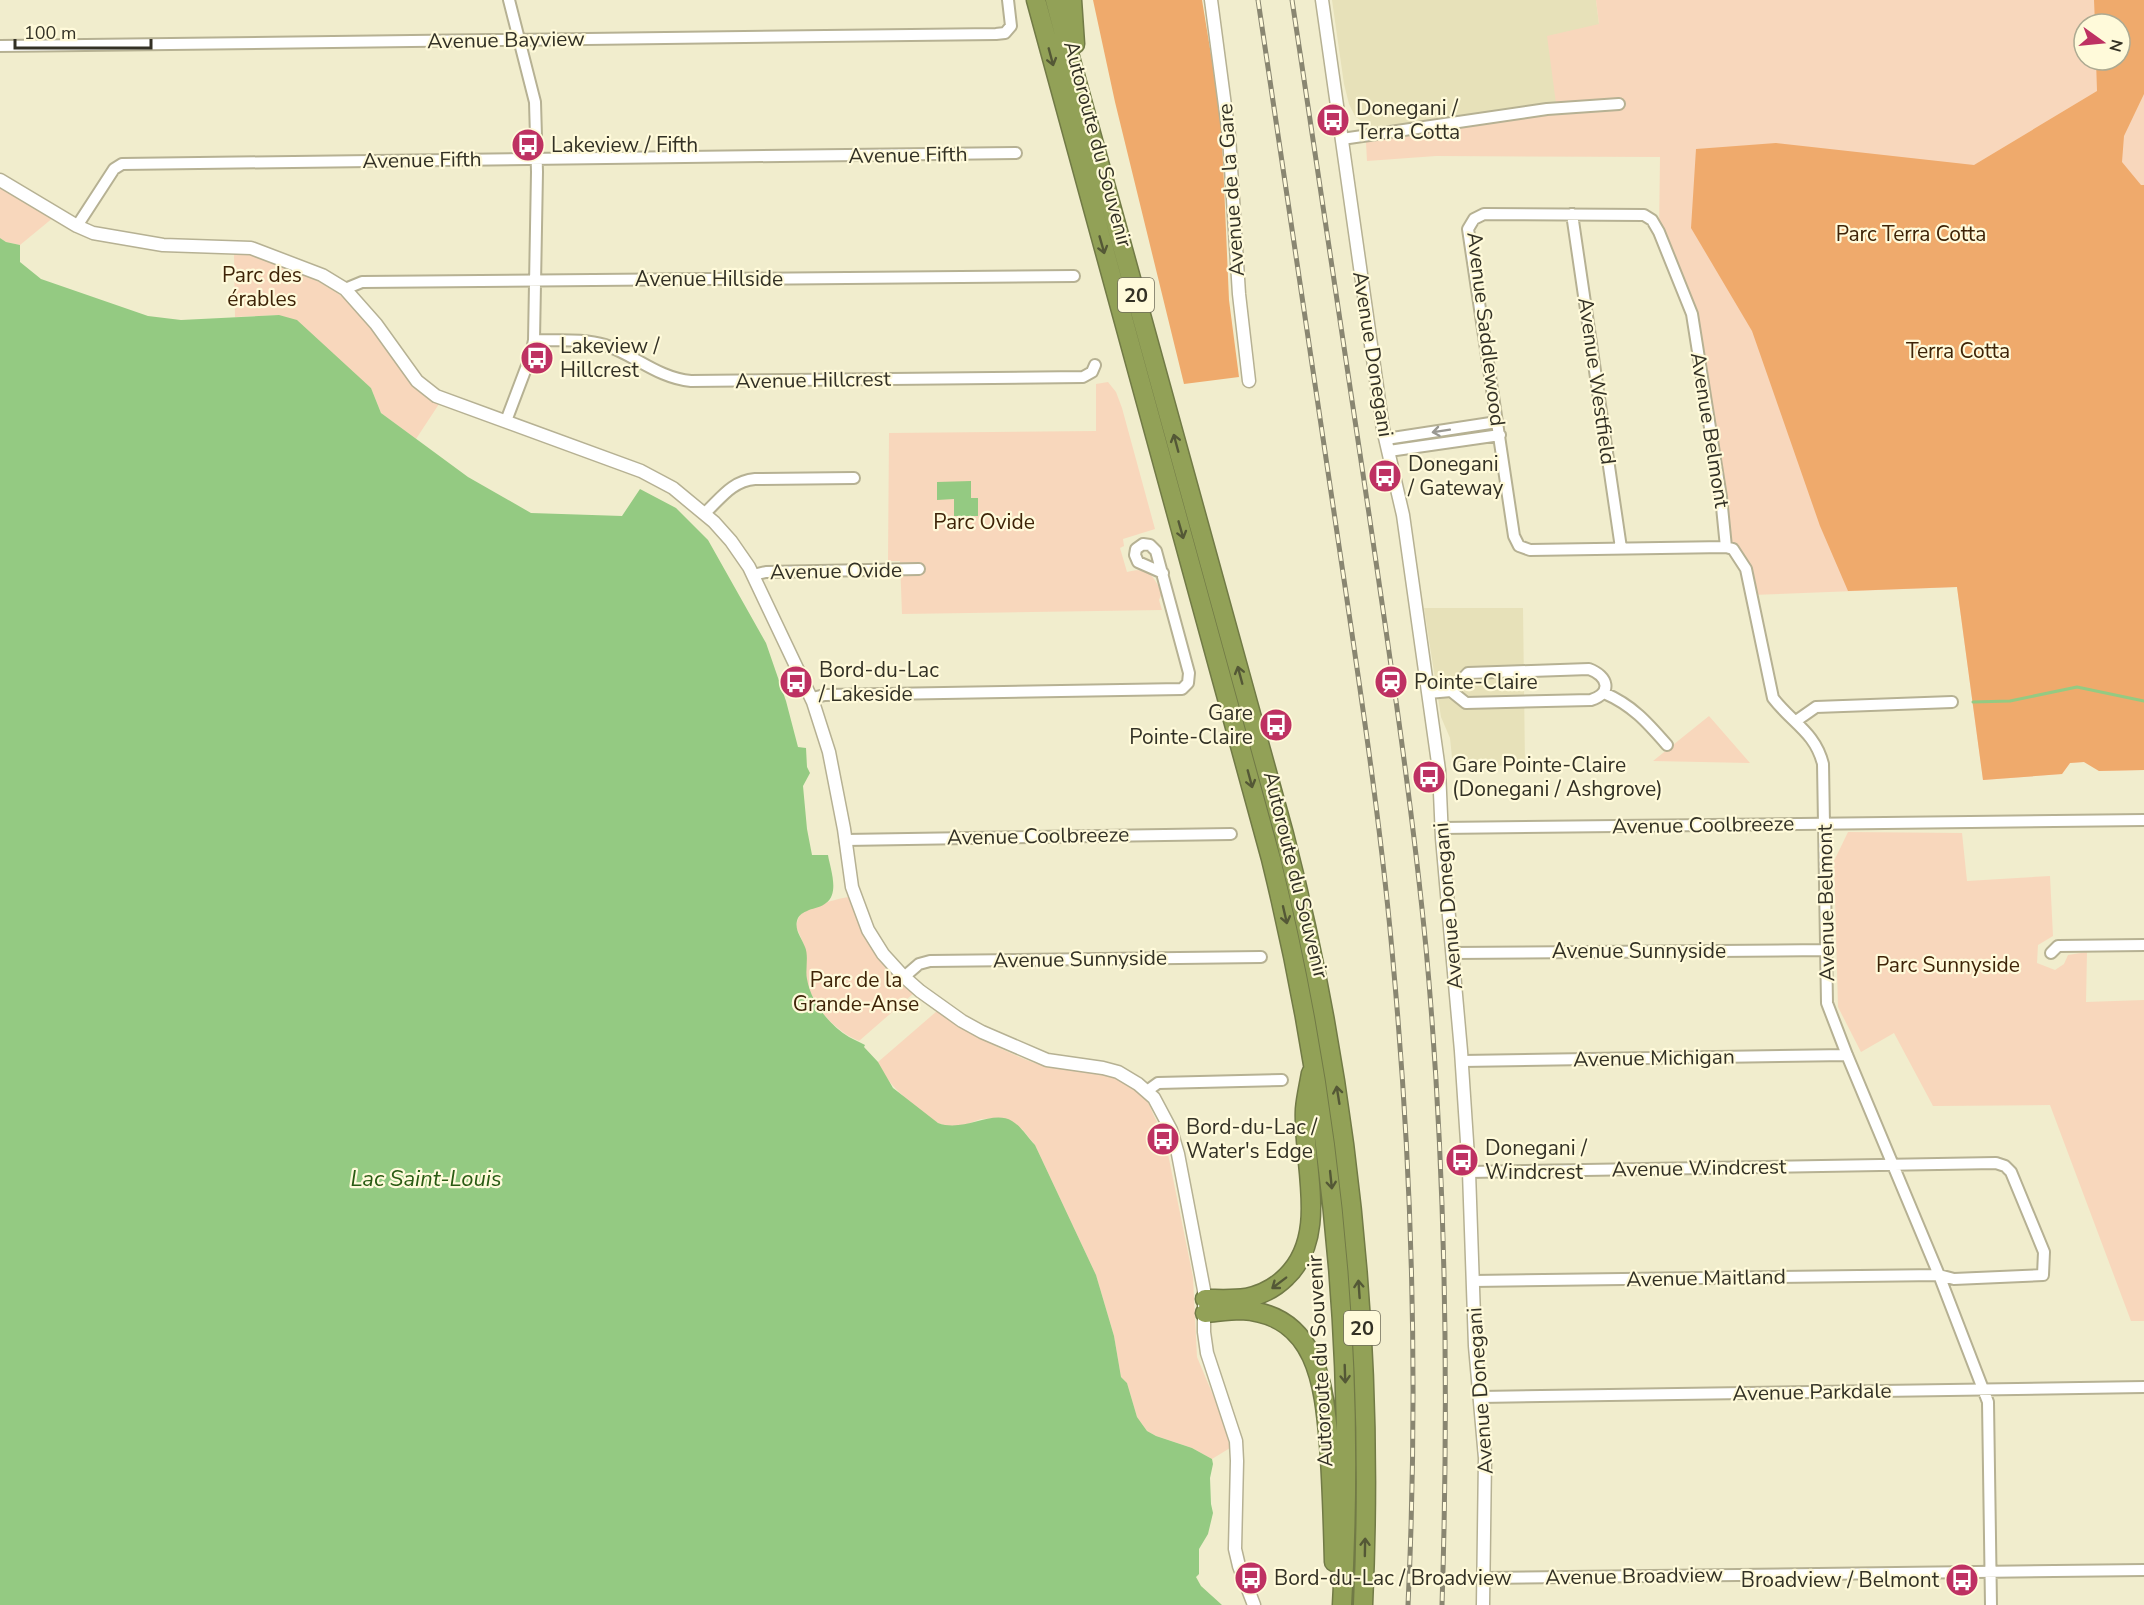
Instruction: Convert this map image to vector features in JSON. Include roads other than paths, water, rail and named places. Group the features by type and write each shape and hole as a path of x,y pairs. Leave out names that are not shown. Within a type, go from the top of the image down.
{"highway":[{"name":"Autoroute du Souvenir","path":"1036,0 1272,859 1303,998 1314,1059 1334,1211 1344,1355 1347,1493 1342,1605"},
{"name":"Autoroute du Souvenir","path":"1055,0 1284,834 1309,934 1327,1030 1350,1186 1362,1329 1366,1471 1363,1605"},
{"path":"1072,0 1079,91"},
{"path":"1205,1306 1263,1293 1285,1279 1302,1257 1311,1219 1305,1109 1314,1059"},
{"path":"1205,1306 1268,1316 1293,1331 1316,1362 1327,1419 1332,1488 1335,1605"}],"street":[{"path":"507,422 531,355 534,340 537,159 535,102 509,0"},
{"name":"Avenue Bayview","path":"0,46 996,34 1005,33 1010,29 1012,23 1008,0"},
{"name":"Avenue de la Gare","path":"1211,0 1229,136 1239,294 1249,381"},
{"name":"Avenue Donegani","path":"1322,0 1387,445 1404,524 1439,770 1441,828 1462,1061 1469,1172 1475,1346 1485,1458 1483,1605"},
{"path":"1342,139 1547,109 1619,104"},
{"name":"Avenue Fifth","path":"76,226 114,169 122,164 1016,153"},
{"path":"0,180 76,226 112,238 163,245 254,248 314,271 345,289 376,324 424,388 442,399 642,471 673,488 705,513 731,541 753,575 812,698 826,741 845,840 850,880 868,930 883,954 904,977 952,1015 990,1036 1047,1060 1118,1072 1148,1091 1166,1118 1176,1144 1205,1306 1204,1332 1207,1353 1232,1424 1237,1451 1235,1549 1254,1605"},
{"name":"Avenue Saddlewood","path":"1644,215 1484,214 1474,219 1468,229 1514,536 1520,546 1530,550 1726,547"},
{"name":"Avenue Westfield","path":"1572,214 1621,548"},
{"name":"Avenue Belmont","path":"1644,215 1652,220 1659,232 1692,314 1721,497 1726,547 1733,549 1746,568 1773,698 1819,749 1823,764 1827,1003 1939,1275 1988,1402 1991,1605"},
{"name":"Avenue Hillside","path":"345,289 362,282 1074,276"},
{"name":"Avenue Hillcrest","path":"534,340 597,343 674,378 692,381 1083,377 1092,372 1095,366"},
{"path":"1387,445 1497,422"},
{"path":"1387,445 1500,435"},
{"path":"705,513 728,490 743,481 855,478"},
{"name":"Avenue Ovide","path":"753,575 766,572 919,569"},
{"path":"812,698 825,695 1182,689 1188,683 1188,673 1163,573"},
{"path":"1428,693 1451,691 1468,673 1589,669 1597,672 1605,683 1604,693 1591,700 1466,703 1451,691"},
{"path":"1604,693 1640,714 1667,745"},
{"path":"1796,721 1816,706 1953,702"},
{"name":"Avenue Coolbreeze","path":"1441,828 2144,820"},
{"name":"Avenue Coolbreeze","path":"845,840 1231,834"},
{"path":"2051,953 2058,946 2144,945"},
{"name":"Avenue Sunnyside","path":"1452,953 1827,950"},
{"name":"Avenue Sunnyside","path":"904,977 919,964 930,961 1262,957"},
{"name":"Avenue Michigan","path":"1462,1061 1847,1054"},
{"path":"1148,1091 1158,1083 1282,1080"},
{"name":"Avenue Windcrest","path":"1469,1172 1906,1164 1996,1163 2005,1166 2011,1172 2044,1252 2043,1275 1954,1279 1939,1275"},
{"name":"Avenue Maitland","path":"1473,1281 1939,1275"},
{"name":"Avenue Parkdale","path":"1480,1397 2144,1387"},
{"name":"Avenue Broadview","path":"1484,1578 2144,1570"}],"water":[{"name":"Lac Saint-Louis","path":"0,238 20,245 20,262 41,279 148,316 181,320 279,315 297,320 371,388 381,413 468,477 531,513 622,516 640,489 676,508 708,540 766,643 786,701 798,747 806,748 807,767 810,773 803,786 812,855 828,855 833,887 830,899 826,903 803,913 797,922 797,930 806,951 807,975 812,996 835,1026 849,1037 865,1045 864,1047 878,1062 893,1088 938,1123 958,1125 1004,1118 1019,1126 1035,1145 1096,1275 1114,1336 1121,1377 1127,1383 1137,1417 1147,1431 1192,1448 1212,1459 1210,1478 1213,1513 1208,1534 1199,1549 1199,1574 1196,1577 1201,1586 1222,1605 0,1605"},
{"path":"971,481 971,498 978,498 978,516 954,516 954,499 937,500 937,482"}],"waterway":[{"path":"1973,702 2010,701 2077,687 2144,701"}],"railway":[{"path":"1258,0 1362,706 1389,919 1406,1131 1412,1289 1413,1447 1408,1605"},
{"path":"1292,0 1393,676 1426,948 1438,1112 1444,1276 1445,1441 1442,1605"}],"place":[{"name":"Donegani / Terra Cotta","path":"1333,120"},
{"name":"Lakeview / Fifth","path":"528,145"},
{"name":"Lakeview / Hillcrest","path":"537,358"},
{"name":"Donegani / Gateway","path":"1385,476"},
{"name":"Bord-du-Lac / Lakeside","path":"796,682"},
{"name":"Pointe-Claire","path":"1391,682"},
{"name":"Gare Pointe-Claire","path":"1276,725"},
{"name":"Gare Pointe-Claire (Donegani / Ashgrove)","path":"1429,777"},
{"name":"Bord-du-Lac / Water's Edge","path":"1163,1139"},
{"name":"Donegani / Windcrest","path":"1462,1160"},
{"name":"Bord-du-Lac / Broadview","path":"1251,1578"},
{"name":"Broadview / Belmont","path":"1962,1580"}],"park label":[{"name":"Parc Terra Cotta","path":"1911,234"},
{"name":"Parc des érables","path":"262,287"},
{"name":"Terra Cotta","path":"1958,351"},
{"name":"Parc Ovide","path":"984,522"},
{"name":"Parc Sunnyside","path":"1948,965"},
{"name":"Parc de la Grande-Anse","path":"856,992"}]}
